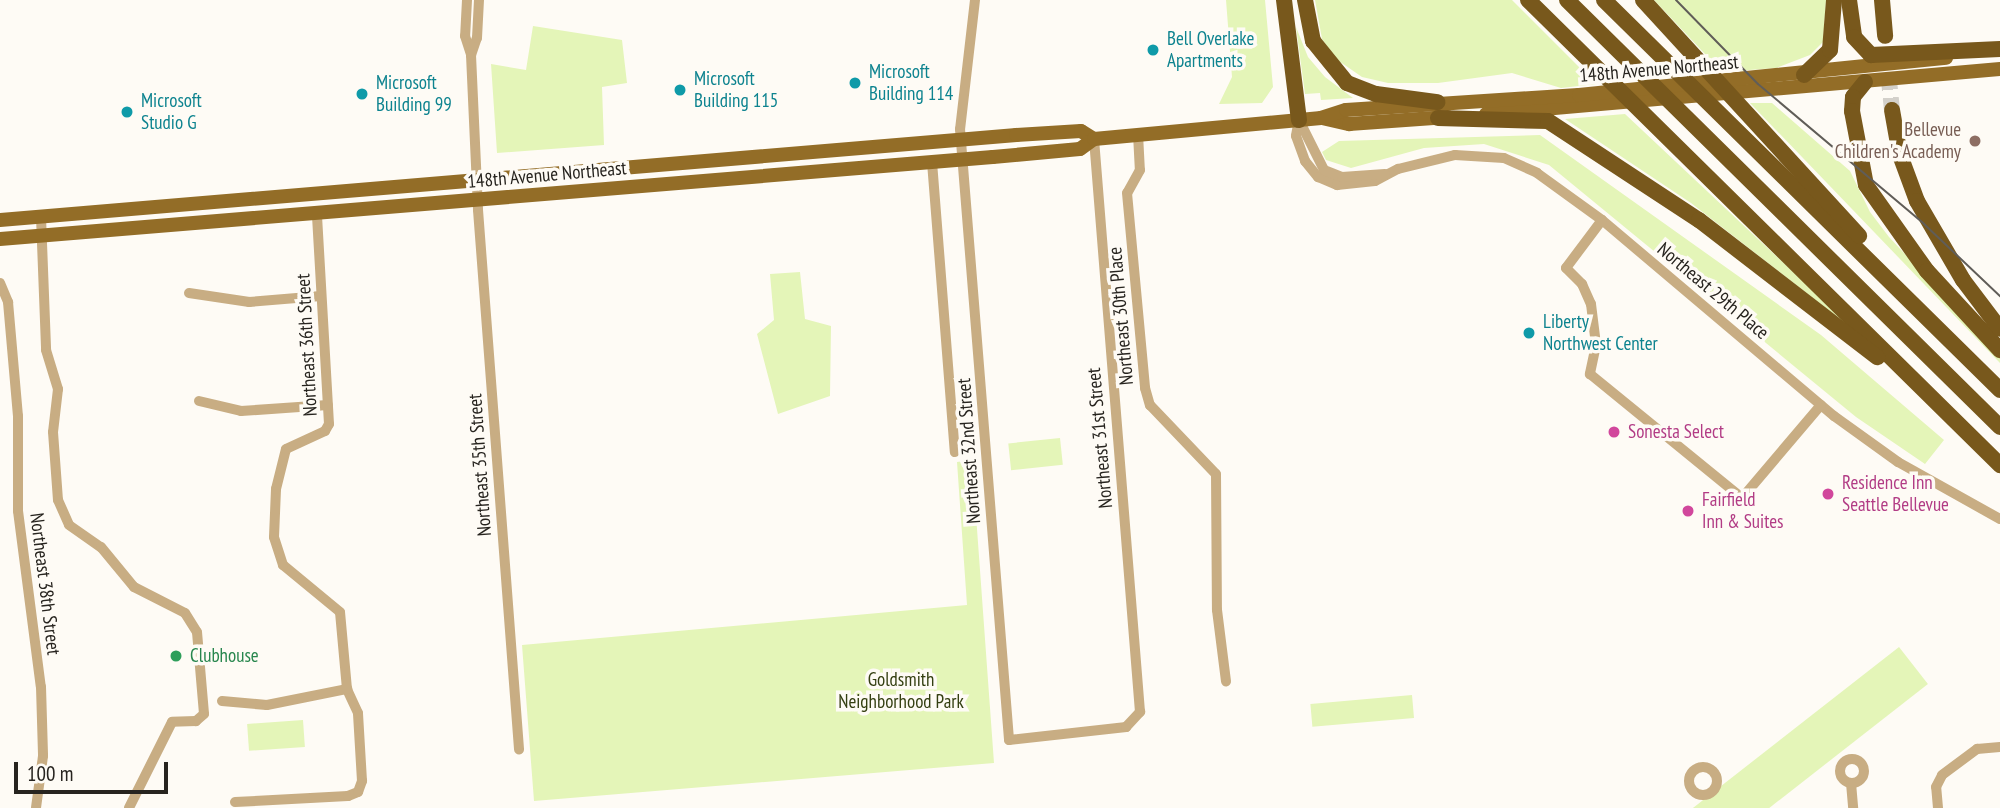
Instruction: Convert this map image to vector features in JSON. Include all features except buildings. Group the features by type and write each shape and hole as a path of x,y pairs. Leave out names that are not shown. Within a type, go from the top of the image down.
{"highway":[{"path":"1284,0 1299,120"},
{"path":"1305,0 1313,41 1347,83 1376,94 1437,110 1543,120 1572,136 1731,243 1959,426"},
{"path":"1528,0 2000,465"},
{"path":"1567,0 2000,427"},
{"path":"1604,0 1976,365"},
{"path":"1643,0 2000,390"},
{"path":"1804,75 1830,50 1833,0"},
{"path":"1849,0 1854,37 1871,55 2000,51"},
{"path":"1882,0 1885,36"},
{"path":"1865,82 1853,97 1852,111 1866,185 1927,271 2000,349"},
{"path":"1892,110 1900,155 1917,201 1963,280 2000,329"}],"main road":[{"name":"148th Avenue Northeast","path":"1755,86 1804,75 2000,51"},
{"name":"148th Avenue Northeast","path":"0,239 1080,149 1094,139 1321,118 1349,124 1437,110 1755,86 1865,82 2000,69"},
{"name":"148th Avenue Northeast","path":"0,220 961,139 1081,131 1094,139"}],"street":[{"path":"467,0 465,36 471,55 475,178"},
{"path":"471,55 477,38 479,0"},
{"name":"Northeast 32nd Street","path":"975,0 961,100 961,139 1009,740"},
{"name":"Northeast 29th Place","path":"1299,120 1297,144 1318,177 1352,186 1455,155 1504,158 1538,173 1602,220 1821,405 1898,462 2000,519"},
{"name":"Northeast 30th Place","path":"1138,134 1140,170 1127,193 1145,388 1150,405 1216,474 1217,610 1226,681"},
{"name":"Northeast 31st Street","path":"1009,740 1126,727 1140,712 1094,139"},
{"name":"Northeast 32nd Street","path":"932,162 955,452"},
{"name":"Northeast 35th Street","path":"475,178 519,749"},
{"name":"Northeast 36th Street","path":"235,802 341,797 358,792 362,770 358,713 347,689 340,612 283,565 274,537 283,456 295,442 327,429 317,213"},
{"path":"41,217 46,350 58,389 53,432 58,500 69,524 101,547 134,587 185,612 197,632 204,714 196,721 172,722 129,808"},
{"path":"1602,220 1566,268 1582,284 1591,304 1596,345 1590,374 1742,498 1821,405"},
{"name":"Northeast 38th Street","path":"0,283 8,303 18,416 18,511 41,687 43,756 36,808"},
{"path":"189,293 249,302 321,296"},
{"path":"199,401 241,411 327,405"},
{"path":"222,701 267,705 347,689"},
{"path":"1938,808 1937,787 1942,775 1977,749 2000,747"},
{"path":"1852,783 1853,808"},
{"path":"1704,795 1705,808"}],"green space":[{"path":"1226,0 1265,0 1273,87 1262,103 1219,104 1232,77"},
{"path":"1315,0 1512,0 1596,84 1561,88 1512,73 1438,83 1388,83 1362,77 1336,59 1322,39"},
{"path":"1654,0 1826,0 1823,42 1810,55 1776,68 1722,72"},
{"path":"533,26 622,40 627,83 602,87 604,145 497,153 491,64 526,70"},
{"path":"1296,27 1308,57 1325,77 1353,98 1321,100 1320,93 1305,94"},
{"path":"1750,103 1772,103 1850,171 1870,212 1889,237 2000,355 2000,363"},
{"path":"1625,114 1858,333 1691,203 1565,119"},
{"path":"1540,135 1821,335 1944,440 1925,464 1856,417 1549,165 1484,144 1424,148 1351,168 1326,160 1322,152 1339,141"},
{"path":"800,272 805,319 831,326 830,396 778,414 757,334 774,320 770,274"},
{"path":"1060,438 1063,465 1011,470 1008,443"},
{"name":"Goldsmith Neighborhood Park","path":"972,460 994,763 534,801 522,645 967,605 957,462"},
{"path":"1899,647 1928,684 1769,808 1693,808"},
{"path":"1412,695 1414,718 1312,727 1310,704"},
{"path":"303,720 305,747 249,751 247,724"}],"tunnel":[{"path":"1886,50 1892,110"}],"tram line":[{"path":"1676,0 1758,84 1924,224 2000,296"}],"place":[{"name":"Bell Overlake Apartments","path":"1153,50"},
{"name":"Microsoft Building 114","path":"855,83"},
{"name":"Microsoft Building 115","path":"680,90"},
{"name":"Microsoft Building 99","path":"362,94"},
{"name":"Microsoft Studio G","path":"127,112"},
{"name":"Bellevue Children's Academy","path":"1975,141"},
{"name":"Liberty Northwest Center","path":"1529,333"},
{"name":"Sonesta Select","path":"1614,432"},
{"name":"Residence Inn Seattle Bellevue","path":"1828,494"},
{"name":"Fairfield Inn & Suites","path":"1688,511"},
{"name":"Clubhouse","path":"176,656"}]}
